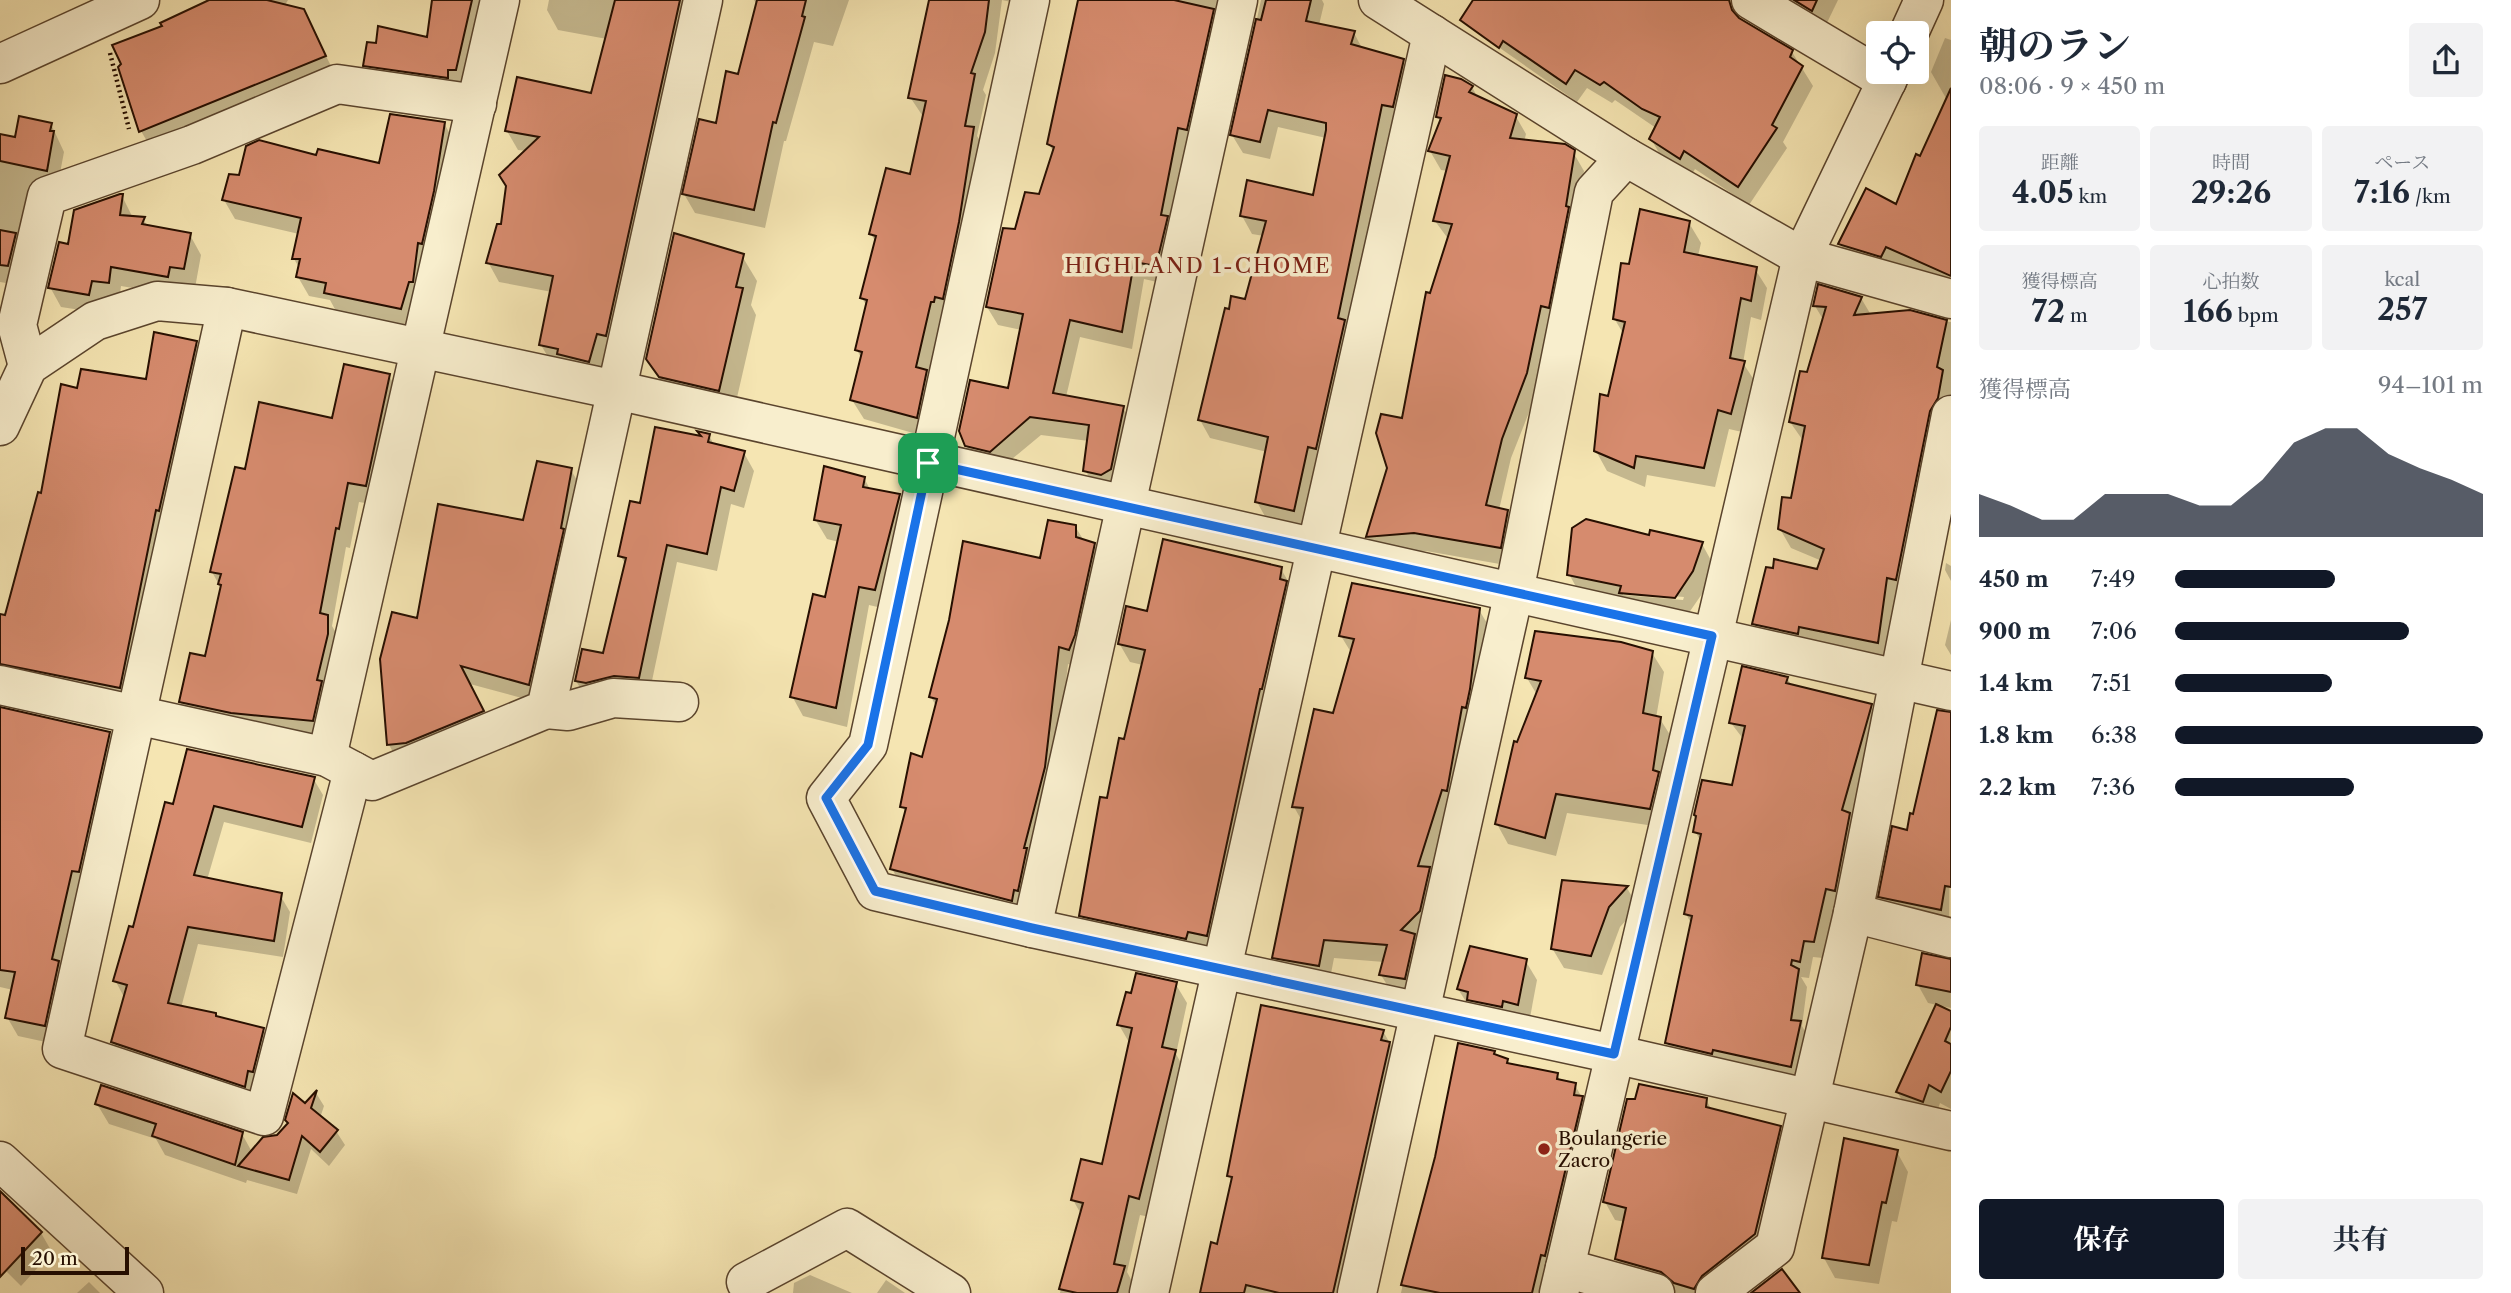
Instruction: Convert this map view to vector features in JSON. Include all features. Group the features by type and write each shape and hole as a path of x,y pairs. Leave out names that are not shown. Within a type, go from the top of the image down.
{"street":[{"path":"0,64 140,0"},
{"path":"227,307 138,717 62,1049 264,1116 340,764 421,347 500,0"},
{"path":"546,709 703,0"},
{"path":"1030,0 868,745 826,798 875,891 1951,1131"},
{"path":"1032,928 1238,0"},
{"path":"1751,0 1866,63"},
{"path":"1914,21 1924,0"},
{"path":"1396,4 1432,34 1626,157 1802,257 1951,299"},
{"path":"1149,1293 1432,34"},
{"path":"27,366 17,325 47,196 136,165 337,84 477,104"},
{"path":"1655,1293 1562,1281 1802,257 1885,84"},
{"path":"1357,1293 1514,592 1594,192 1626,157"},
{"path":"0,426 27,366 95,321 157,301 227,307 617,390 928,463 1951,691"},
{"path":"1715,1293 1775,1247 1853,913 1901,680 1951,415"},
{"path":"0,685 340,764 372,781 546,709 568,711 613,698 679,702"},
{"path":"1853,913 1951,938"},
{"path":"0,1161 144,1293"},
{"path":"746,1282 847,1228 951,1293"}],"path":[{"path":"99,19 123,98 136,165"}],"building":[{"path":"209,0 267,0 304,9 326,56 139,132 118,67 121,64 112,45 162,26 160,23"},
{"path":"432,0 472,0 456,70 448,70 448,78 363,66 367,42 376,43 378,26 427,37"},
{"path":"615,0 680,0 606,336 597,334 589,362 557,354 558,349 539,345 553,276 486,263 497,224 501,224 506,186 499,175 539,137 505,131 517,77 591,93"},
{"path":"757,0 806,0 802,16 805,17 776,123 773,122 754,210 682,194 699,119 716,123 726,71 738,74"},
{"path":"929,0 989,0 985,32 971,73 975,74 965,126 974,127 959,222 943,299 935,297 934,302 931,302 916,367 927,370 917,418 850,400 862,352 855,350 867,300 860,298 876,236 869,234 886,168 910,174 926,101 908,98"},
{"path":"1078,0 1174,0 1214,9 1187,130 1178,128 1161,215 1168,216 1156,266 1134,262 1122,332 1070,320 1053,393 1124,406 1111,469 1101,475 1083,471 1089,425 1030,417 990,452 965,446 959,431 970,380 1008,388 1023,314 986,307 1003,228 1015,229 1025,192 1039,194 1054,147 1047,144"},
{"path":"1266,0 1311,0 1306,21 1355,31 1351,44 1404,59 1393,107 1382,105 1338,318 1345,320 1316,449 1308,447 1294,511 1255,502 1268,437 1198,420 1225,308 1229,309 1231,296 1245,299 1266,221 1240,216 1247,180 1313,195 1326,130 1326,123 1268,110 1260,142 1230,135 1256,19 1261,20"},
{"path":"1473,0 1729,0 1732,10 1739,18 1793,50 1790,57 1803,66 1772,125 1777,128 1738,187 1684,151 1680,159 1649,139 1660,117 1642,109 1604,82 1600,85 1575,70 1566,84 1503,41 1499,48 1460,20"},
{"path":"1794,0 1817,0 1812,11"},
{"path":"1445,75 1461,79 1473,86 1469,92 1517,114 1510,138 1565,144 1575,150 1566,206 1569,207 1549,308 1541,306 1527,373 1502,439 1486,505 1508,510 1501,548 1414,533 1366,537 1387,468 1376,433 1381,414 1402,418 1426,292 1430,293 1452,224 1433,221 1450,156 1428,151 1441,118 1436,117"},
{"path":"1951,88 1951,276 1886,247 1881,257 1838,244 1866,188 1896,204 1916,154 1920,156"},
{"path":"390,114 445,122 422,244 418,243 413,282 409,282 401,309 324,293 326,283 296,277 300,259 292,259 301,218 222,200 229,174 239,175 246,146 259,140 316,155 318,149 379,163"},
{"path":"19,116 52,123 50,131 54,131 47,171 0,161 0,134 15,137"},
{"path":"123,194 120,215 145,217 142,224 191,233 184,269 170,267 168,277 111,267 109,283 92,281 89,295 48,288 59,242 68,244 74,210"},
{"path":"1640,209 1690,221 1684,252 1757,267 1751,301 1741,298 1730,358 1745,361 1731,414 1718,410 1704,468 1636,456 1634,468 1594,451 1600,394 1608,396 1625,322 1613,319 1621,263 1629,264"},
{"path":"0,230 16,233 8,266 0,265"},
{"path":"674,233 744,254 736,287 743,288 719,391 659,377 646,359"},
{"path":"1818,284 1862,297 1854,315 1910,310 1947,320 1937,367 1943,370 1938,398 1930,411 1896,580 1887,578 1878,643 1799,627 1798,634 1752,624 1766,567 1773,568 1774,559 1817,569 1824,549 1778,529 1782,497 1791,498 1805,426 1789,422 1800,371 1807,372 1826,307 1813,306"},
{"path":"154,332 197,341 159,511 156,510 120,688 0,664 0,614 5,615 38,492 41,493 61,384 77,388 81,369 146,379"},
{"path":"344,364 390,374 366,486 348,483 339,529 336,528 320,613 328,615 328,634 317,680 322,681 313,721 231,713 179,702 190,653 205,656 221,585 218,584 221,574 210,572 235,467 245,469 259,402 332,418"},
{"path":"655,427 701,436 697,431 710,434 708,442 745,451 734,491 721,487 707,554 667,545 639,678 614,676 586,683 575,681 582,649 603,653 626,558 618,556 630,501 640,503"},
{"path":"537,461 572,468 561,528 564,529 529,685 461,666 484,711 406,743 387,745 380,659 392,612 417,618 438,504 523,520"},
{"path":"824,466 865,477 863,487 900,494 875,590 859,587 836,708 790,697 813,594 825,597 841,525 814,520"},
{"path":"1586,519 1649,535 1650,530 1703,542 1693,571 1675,598 1619,593 1621,586 1567,575 1572,528"},
{"path":"1048,520 1076,525 1076,537 1095,543 1075,635 1069,650 1059,647 1045,767 1024,848 1027,848 1018,891 1014,890 1012,901 890,869 906,808 900,807 911,753 922,757 937,699 929,697 949,620 963,541 1040,558"},
{"path":"1163,539 1282,567 1280,579 1287,581 1260,689 1207,936 1188,932 1186,939 1079,916 1100,797 1107,798 1119,738 1124,739 1145,650 1118,644 1126,606 1147,611"},
{"path":"1352,583 1480,608 1470,689 1466,708 1462,707 1447,791 1442,790 1418,866 1430,867 1420,911 1401,930 1415,934 1405,979 1379,975 1387,945 1324,940 1319,966 1272,958 1303,808 1292,807 1314,709 1333,713 1354,639 1339,636"},
{"path":"1535,631 1621,642 1653,651 1643,713 1661,717 1653,770 1659,772 1650,809 1556,794 1545,838 1495,824 1514,741 1517,742 1541,681 1525,678"},
{"path":"1742,666 1788,677 1786,683 1872,704 1842,810 1850,813 1835,891 1826,889 1814,942 1804,941 1800,962 1792,960 1791,965 1799,969 1791,1020 1801,1021 1791,1067 1713,1050 1712,1054 1665,1043 1692,916 1684,914 1701,834 1693,832 1694,815 1702,780 1732,785 1745,726 1729,723"},
{"path":"0,707 110,732 79,872 72,871 52,959 59,961 45,1026 5,1018 15,972 0,970"},
{"path":"1937,710 1951,712 1951,887 1945,886 1941,910 1878,897 1892,826 1907,830 1910,813 1913,814"},
{"path":"187,749 315,777 302,827 214,806 194,875 282,893 274,941 188,927 168,1003 216,1013 216,1016 264,1028 253,1072 248,1071 245,1087 111,1042 127,985 113,981 129,926 133,927 165,802 173,804"},
{"path":"1562,880 1628,886 1609,907 1591,956 1551,949"},
{"path":"1470,946 1527,959 1518,1005 1503,1001 1502,1007 1467,1000 1468,992 1457,989"},
{"path":"1922,953 1951,959 1951,992 1916,985"},
{"path":"1136,973 1177,982 1162,1047 1176,1050 1139,1199 1129,1196 1114,1264 1125,1266 1117,1293 1077,1293 1059,1289 1083,1203 1071,1200 1081,1159 1102,1164 1132,1028 1117,1025 1126,992 1131,993"},
{"path":"1936,1004 1951,1011 1951,1027 1945,1041 1951,1044 1951,1071 1941,1092 1929,1085 1923,1102 1896,1092"},
{"path":"1261,1005 1384,1030 1381,1040 1390,1042 1333,1293 1279,1293 1246,1285 1244,1293 1200,1293 1211,1242 1217,1244 1232,1177 1227,1176"},
{"path":"1458,1043 1495,1051 1494,1054 1508,1059 1507,1063 1558,1073 1557,1079 1576,1083 1574,1095 1583,1096 1545,1256 1541,1255 1532,1293 1440,1293 1401,1285 1435,1157"},
{"path":"1639,1084 1707,1098 1706,1107 1781,1126 1755,1234 1702,1276 1694,1289 1674,1283 1661,1272 1615,1259 1626,1208 1603,1202 1627,1099 1635,1099"},
{"path":"101,1085 243,1132 235,1165 152,1136 156,1124 95,1104"},
{"path":"317,1090 311,1108 338,1130 320,1152 302,1136 289,1180 238,1166 263,1137 277,1135 288,1123 285,1120 293,1093 305,1103"},
{"path":"1844,1138 1898,1150 1886,1203 1882,1202 1869,1265 1822,1258"},
{"path":"0,1191 42,1232 0,1277"},
{"path":"1782,1269 1800,1293 1751,1293"}],"place":[{"name":"Boulangerie Zacro","path":"1544,1149"}],"district":[{"name":"HIGHLAND 1-CHOME","path":"1198,265"}],"route":[{"path":"928,463 1712,636 1614,1054 1222,970 875,891 826,798 868,745 928,463"}]}
